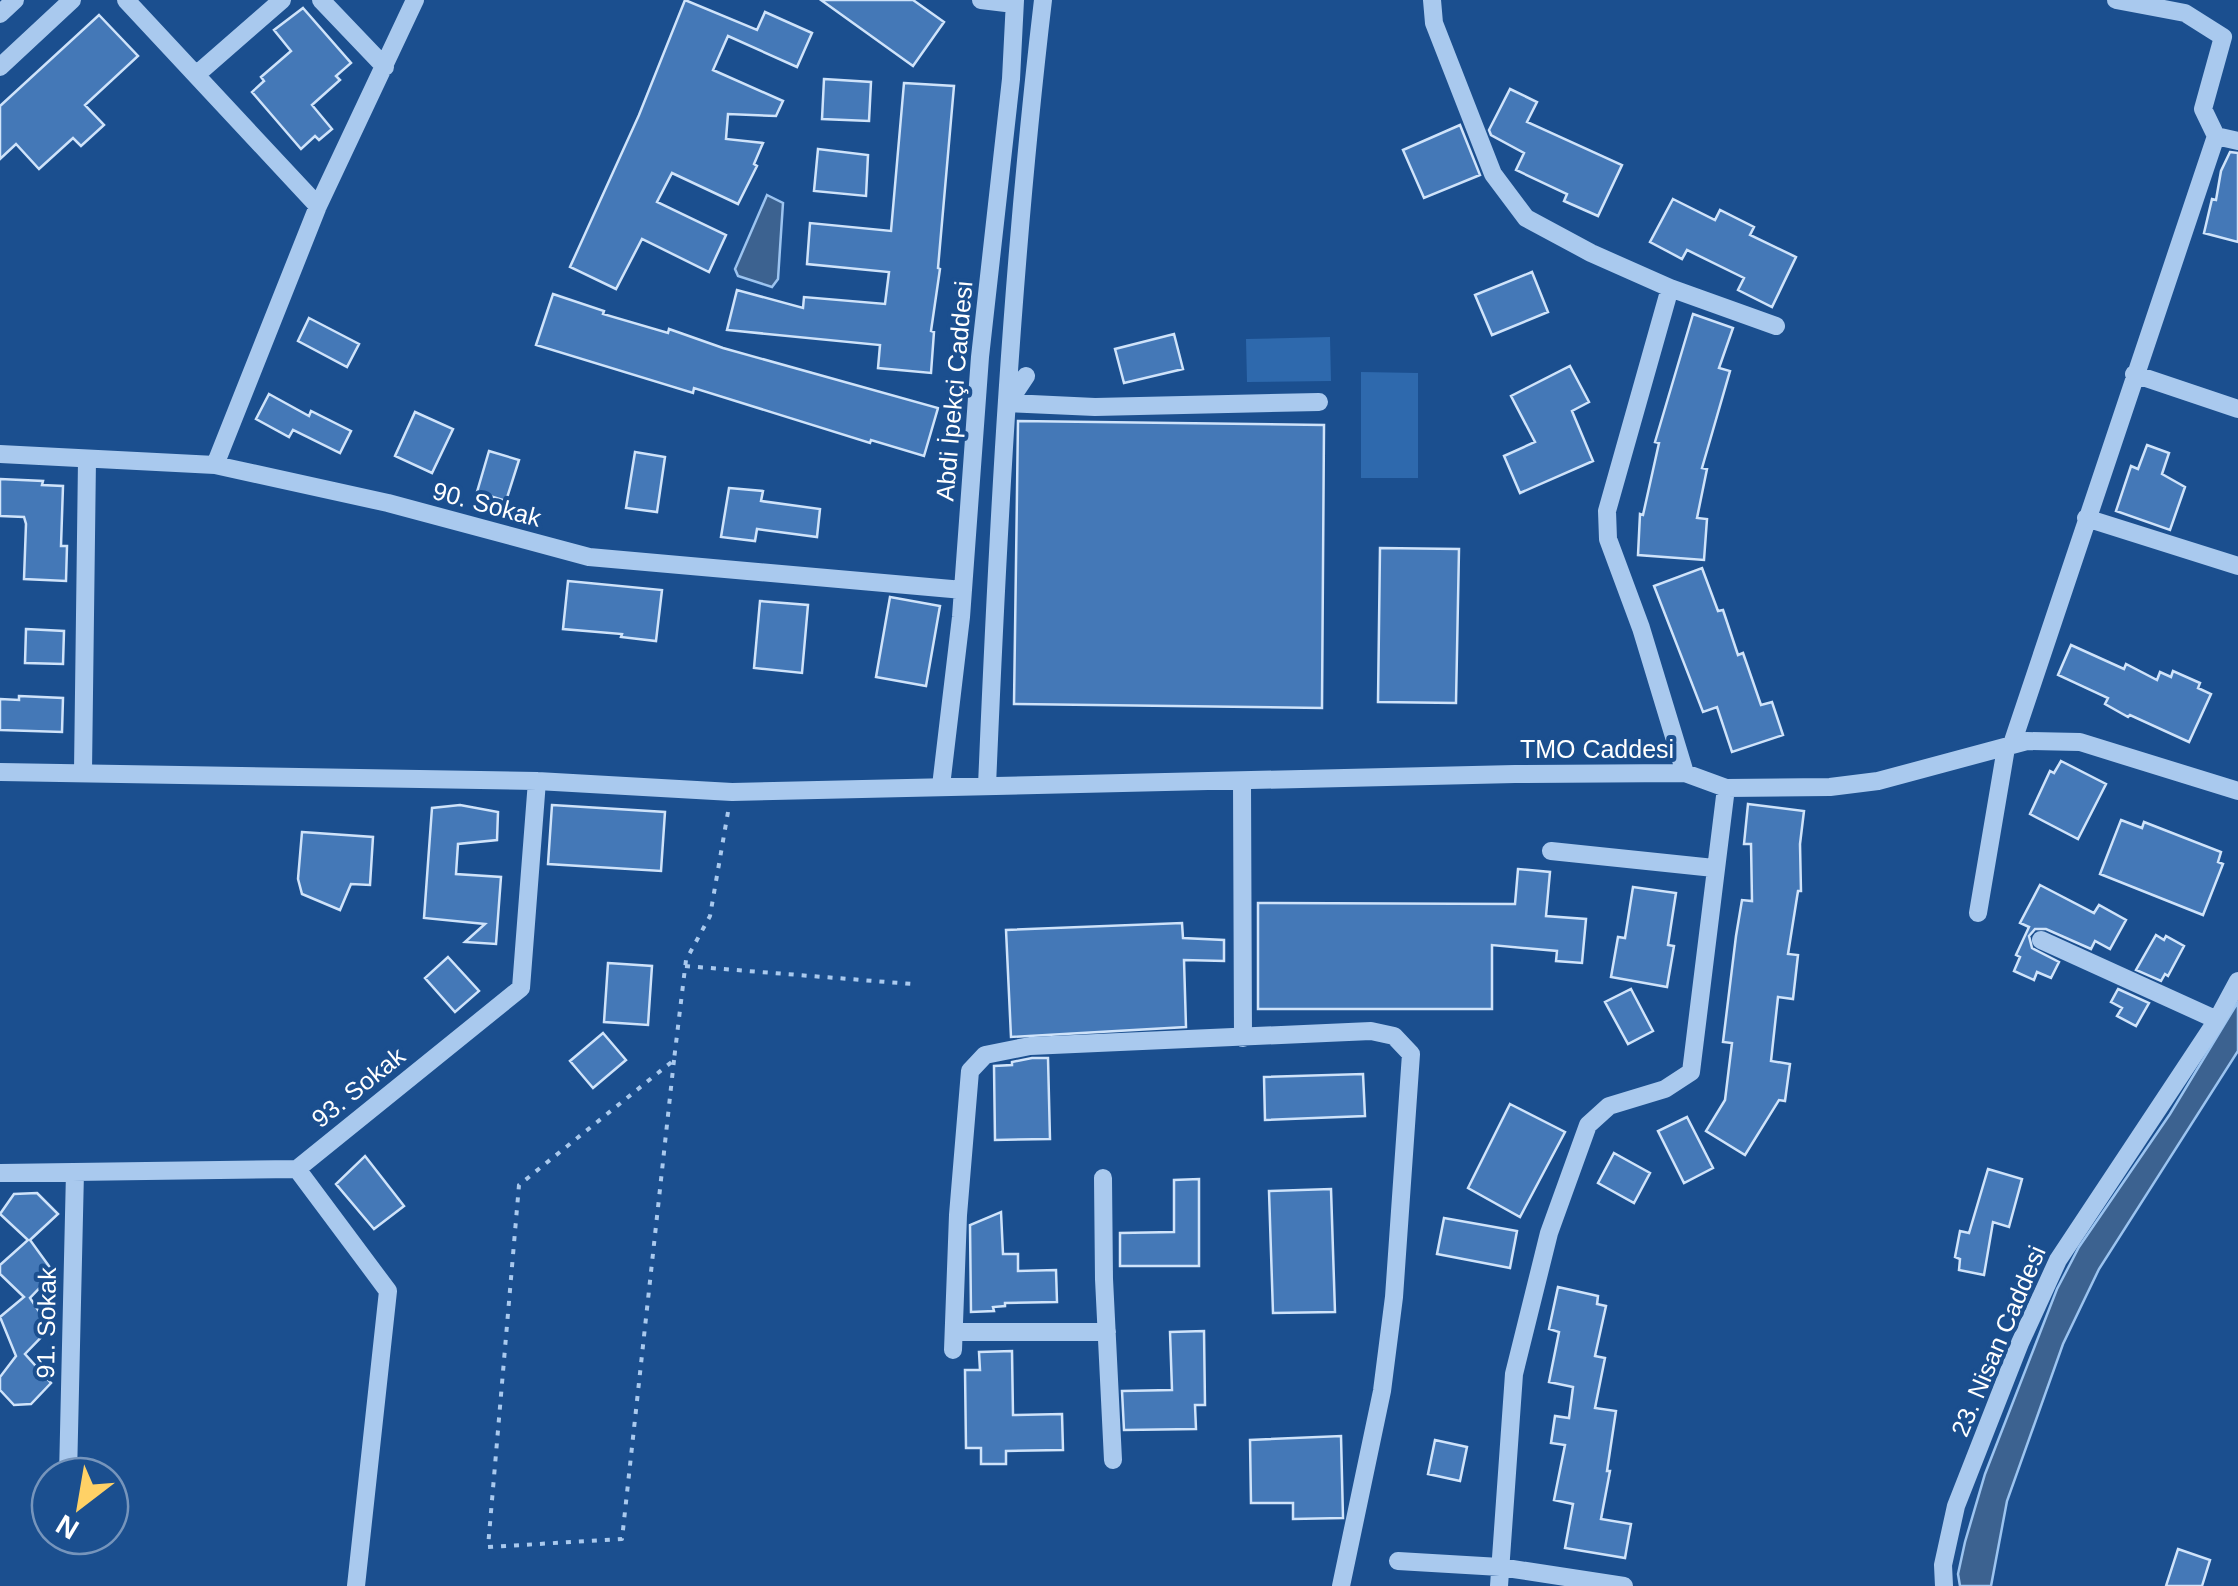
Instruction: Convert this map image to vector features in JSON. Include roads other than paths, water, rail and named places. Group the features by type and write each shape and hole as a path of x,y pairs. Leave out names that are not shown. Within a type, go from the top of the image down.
{"street":[{"path":"0,14 15,0"},
{"path":"0,67 72,0"},
{"path":"126,0 318,206"},
{"path":"196,75 282,0"},
{"path":"321,0 385,66"},
{"path":"215,465 318,206 414,0"},
{"path":"981,0 1014,2"},
{"path":"987,786 997,556 1028,124 1043,0"},
{"path":"1432,0 1434,22 1493,174 1526,218 1591,253 1670,288 1776,326"},
{"path":"1978,914 2009,746 2216,136 2203,109 2222,37 2186,12 2116,0"},
{"name":"Abdi İpekçi Caddesi","path":"941,786 963,590 980,357 1010,79 1014,2"},
{"path":"2216,136 2238,141"},
{"path":"1670,288 1606,512 1608,539 1641,628 1685,773"},
{"path":"2134,374 2238,409"},
{"path":"1008,403 1026,376"},
{"path":"1008,403 1095,407 1319,402"},
{"name":"90. Sokak","path":"0,454 215,465 388,503 589,557 963,590"},
{"path":"84,772 87,459"},
{"path":"2086,518 2238,566"},
{"name":"TMO Caddesi","path":"941,786 1685,773 1726,788 1830,787 1862,783 2009,746 2080,742 2238,791"},
{"path":"0,772 537,781 732,792 941,786"},
{"name":"93. Sokak","path":"297,1169 521,988 537,781"},
{"path":"1242,782 1243,1038"},
{"path":"1500,1576 1514,1374 1549,1233 1588,1125 1609,1106 1664,1089 1690,1072 1697,1041 1726,788"},
{"path":"1551,851 1714,868"},
{"path":"2041,940 2216,1020"},
{"name":"23. Nisan Caddesi","path":"1944,1586 1943,1566 1956,1506 2020,1342 2058,1260 2238,981"},
{"path":"1107,1332 953,1341 970,1070 985,1055 1030,1046 1371,1030 1394,1036 1411,1054 1394,1298 1382,1391 1341,1586"},
{"path":"0,1173 297,1169 388,1292 356,1586"},
{"name":"91. Sokak","path":"68,1456 75,1172"},
{"path":"1103,1178 1113,1460"},
{"path":"1398,1560 1500,1576 1624,1586"}]}
